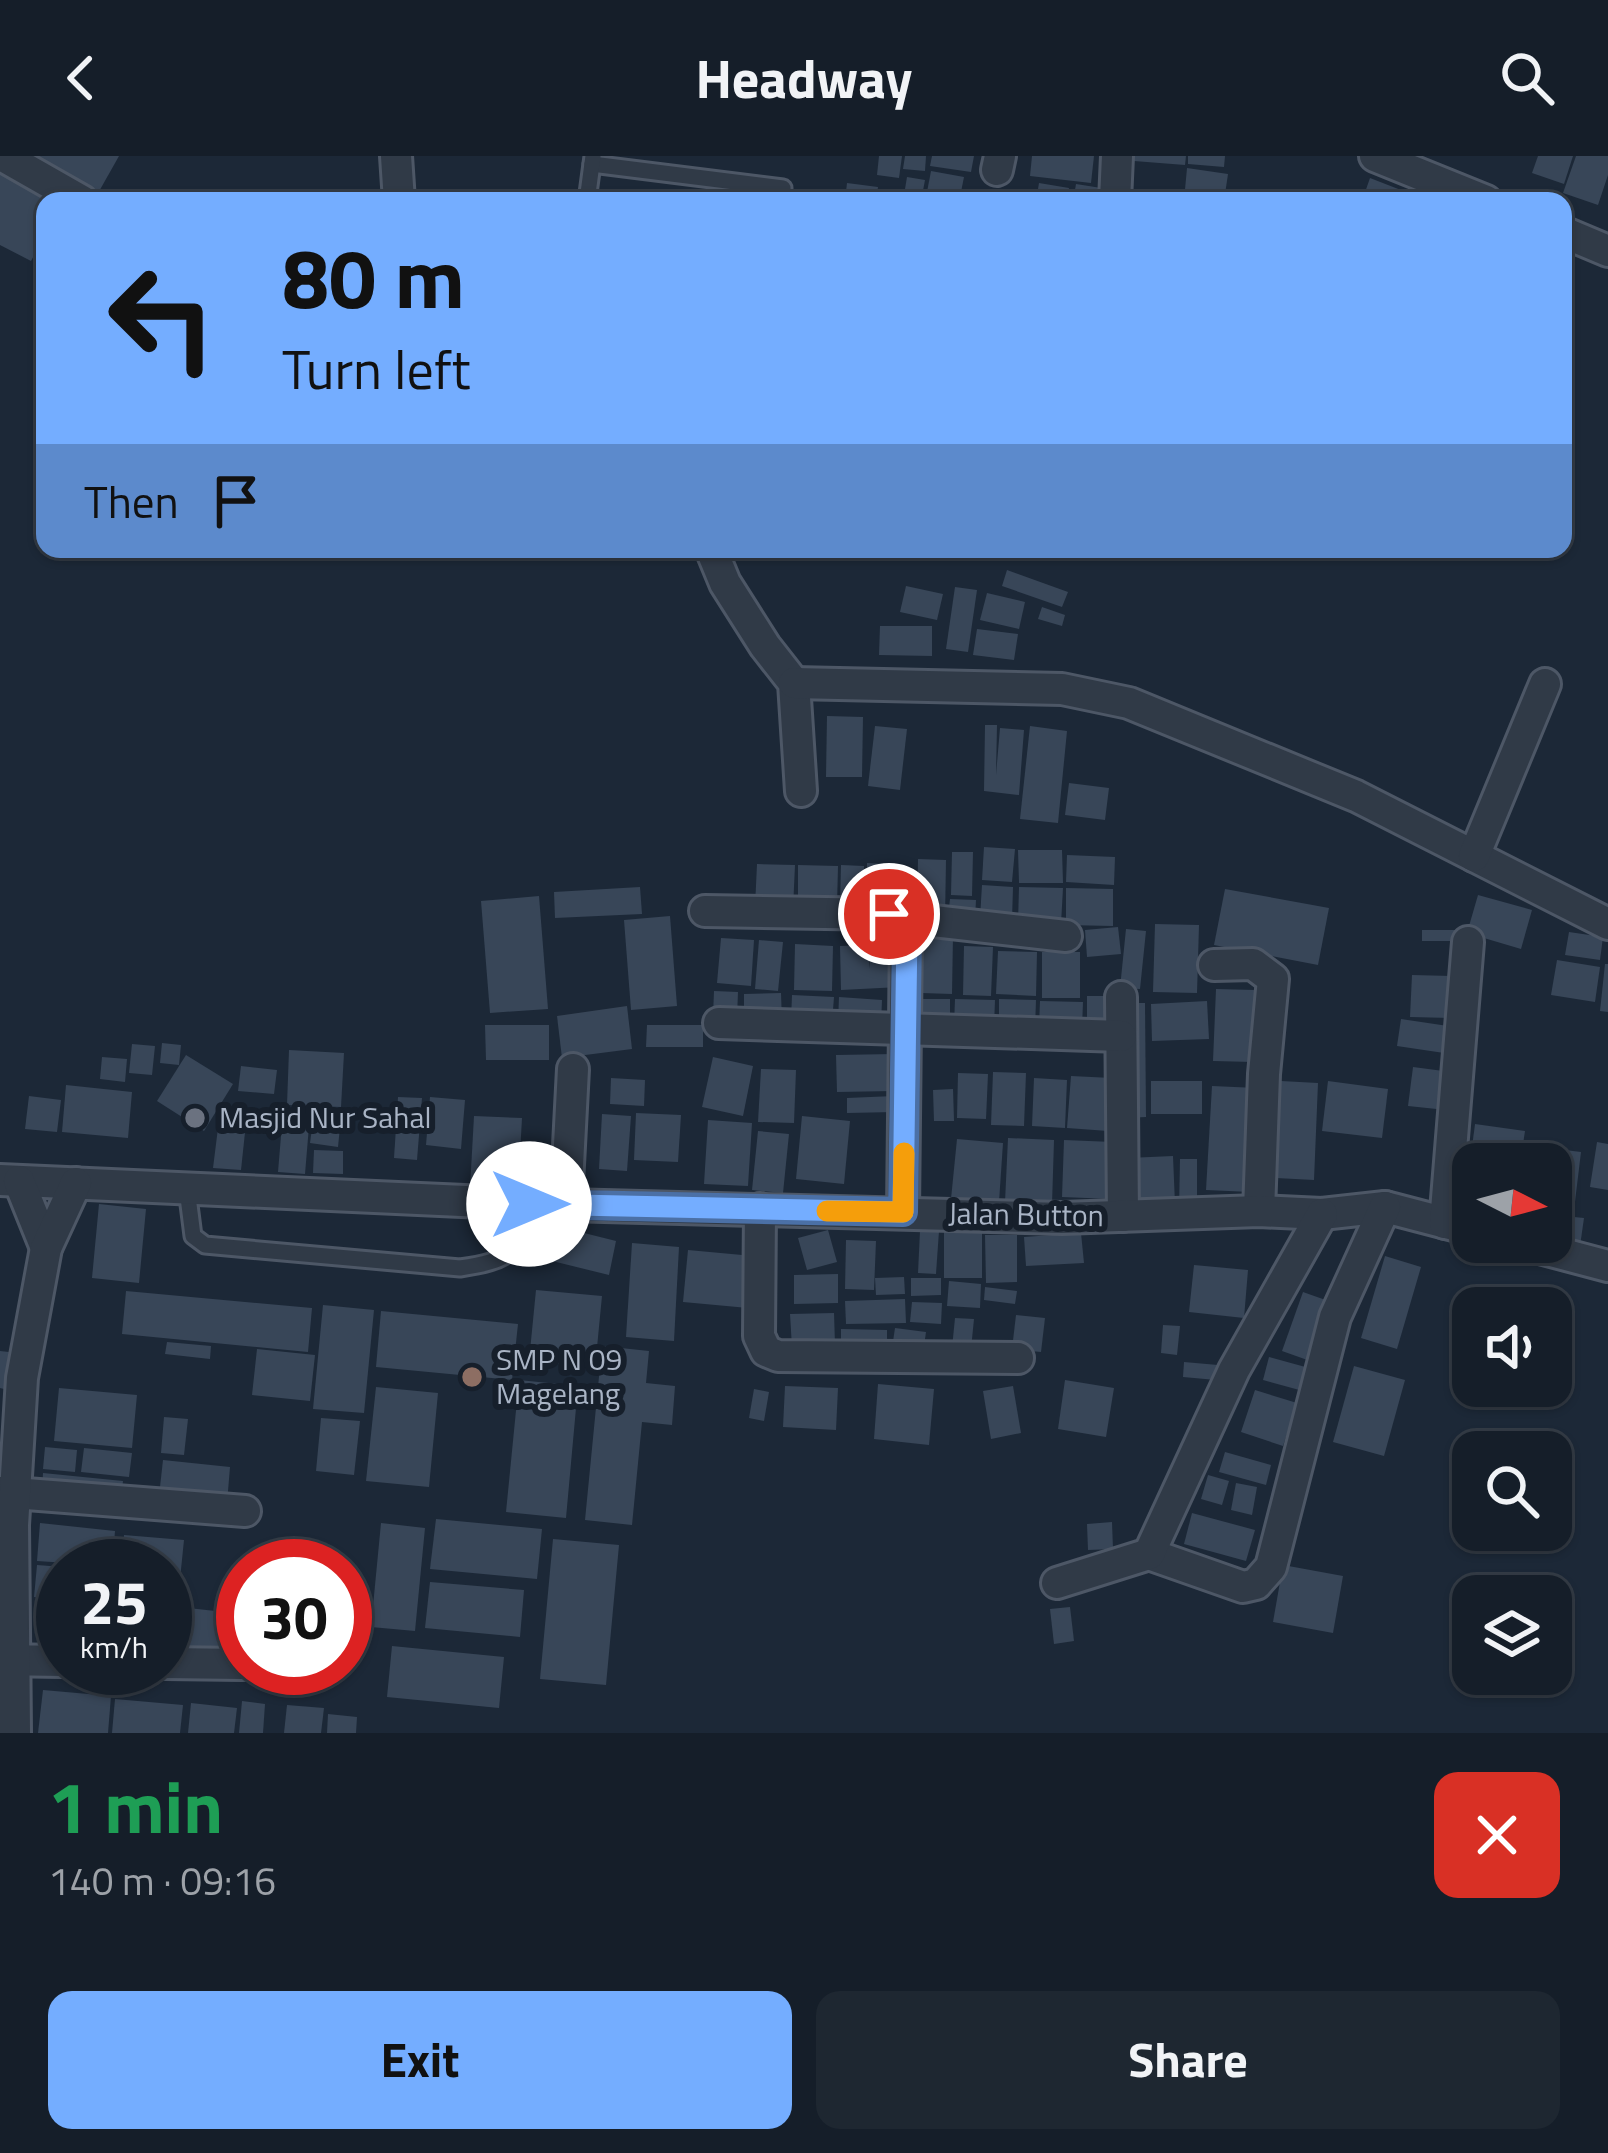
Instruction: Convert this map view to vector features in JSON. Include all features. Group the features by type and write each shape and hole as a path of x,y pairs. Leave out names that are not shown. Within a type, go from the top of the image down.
{"street":[{"path":"3,156 66,192"},
{"path":"396,156 399,192"},
{"path":"1115,192 1117,156"},
{"path":"1376,156 1464,192"},
{"path":"1572,236 1608,250"},
{"path":"715,558 725,583 794,683 802,791"},
{"path":"794,683 1062,689 1129,703 1356,796 1608,924"},
{"path":"1474,856 1545,684"},
{"path":"705,911 889,914 1066,936"},
{"path":"898,917 907,931 903,1212"},
{"path":"1462,1143 1468,942"},
{"path":"1214,965 1253,964 1274,979 1258,1211"},
{"path":"1121,998 1123,1216"},
{"path":"719,1024 1121,1036"},
{"path":"566,1203 573,1070"},
{"path":"9,1180 46,1248"},
{"name":"Jalan Button","path":"9,1180 529,1204 1062,1218 1258,1211 1322,1214 1385,1207 1452,1225"},
{"path":"15,1733 7,1660 13,1525 8,1492 22,1378 46,1248 76,1183"},
{"path":"1057,1583 1149,1554 1244,1587 1256,1584 1271,1567 1335,1317 1385,1207"},
{"path":"760,1209 759,1336 766,1351 778,1356 1018,1358"},
{"path":"1149,1554 1234,1370 1322,1214"},
{"path":"1572,1257 1608,1266"},
{"path":"8,1492 245,1511"}],"lane":[{"path":"587,192 592,160 783,188"},
{"path":"188,1189 193,1236 205,1245 460,1268 495,1263 518,1246 527,1226 529,1204"}],"building":[{"path":"26,156 119,156 99,192"},
{"path":"879,156 902,156 899,178 877,175"},
{"path":"905,156 926,156 925,171 903,169"},
{"path":"932,156 974,156 971,172 930,166"},
{"path":"1032,156 1094,156 1091,183 1030,176"},
{"path":"1134,156 1186,156 1185,165 1134,161"},
{"path":"1188,156 1225,156 1224,167 1188,164"},
{"path":"1538,156 1573,156 1564,184 1532,173"},
{"path":"1576,156 1608,156 1608,175 1598,205 1563,192"},
{"path":"1187,168 1228,174 1225,192 1185,192"},
{"path":"0,170 40,192 36,192 36,252 31,261 0,245"},
{"path":"931,171 964,177 961,192 927,192"},
{"path":"907,177 925,180 923,192 904,192"},
{"path":"1370,178 1406,192 1365,192"},
{"path":"847,183 878,187 877,192 846,192"},
{"path":"1039,183 1069,188 1068,192 1038,192"},
{"path":"1076,184 1114,190 1114,192 1075,192"},
{"path":"1007,570 1068,592 1062,607 1002,586"},
{"path":"906,586 943,594 937,620 900,612"},
{"path":"955,587 977,590 968,652 946,649"},
{"path":"987,593 1025,602 1019,629 980,620"},
{"path":"1042,607 1065,615 1062,626 1038,619"},
{"path":"880,626 932,626 932,656 879,655"},
{"path":"977,629 1018,634 1014,660 973,655"},
{"path":"827,716 863,717 862,777 826,777"},
{"path":"985,725 997,725 996,775 1000,728 1024,730 1019,795 984,791"},
{"path":"875,726 907,729 900,790 868,786"},
{"path":"1030,726 1067,731 1058,823 1020,819"},
{"path":"1069,783 1109,788 1105,820 1065,815"},
{"path":"984,847 1015,849 1012,882 982,880"},
{"path":"1018,850 1062,850 1063,883 1019,883"},
{"path":"952,852 973,852 972,896 951,895"},
{"path":"1067,855 1115,857 1114,885 1066,882"},
{"path":"918,859 946,860 945,918 917,917"},
{"path":"867,863 904,865 904,907 866,906"},
{"path":"757,864 795,865 793,909 755,907"},
{"path":"798,865 838,866 837,907 798,906"},
{"path":"841,865 864,866 863,906 840,906"},
{"path":"982,885 1013,887 1012,920 980,918"},
{"path":"640,887 642,914 555,918 554,892"},
{"path":"1019,887 1063,888 1061,924 1018,923"},
{"path":"1066,888 1113,889 1113,926 1066,925"},
{"path":"1225,889 1329,908 1318,965 1214,945"},
{"path":"1478,895 1532,910 1521,949 1467,933"},
{"path":"539,896 548,1009 490,1013 481,901"},
{"path":"950,899 976,900 975,919 948,916"},
{"path":"670,916 677,1006 631,1010 624,920"},
{"path":"1155,924 1199,925 1197,993 1153,992"},
{"path":"1118,927 1121,954 1087,957 1085,930"},
{"path":"1126,929 1146,931 1140,989 1120,988"},
{"path":"1422,930 1459,930 1459,941 1422,941"},
{"path":"1569,932 1603,937 1600,960 1565,955"},
{"path":"922,935 953,935 952,994 921,993"},
{"path":"899,937 900,987 841,990 840,946 867,945 870,969 869,938"},
{"path":"721,938 754,940 751,986 717,983"},
{"path":"759,940 783,942 778,991 755,989"},
{"path":"795,944 833,946 832,991 794,990"},
{"path":"964,946 993,947 991,996 963,995"},
{"path":"998,951 1037,952 1036,996 996,994"},
{"path":"1042,952 1080,952 1080,998 1042,998"},
{"path":"1557,960 1600,967 1595,1002 1551,995"},
{"path":"1608,964 1608,1012 1600,1011"},
{"path":"1412,975 1452,976 1451,1018 1410,1017"},
{"path":"1216,989 1255,990 1253,1062 1213,1061"},
{"path":"714,991 738,992 737,1017 713,1016"},
{"path":"781,993 782,1021 744,1022 744,994"},
{"path":"792,995 834,997 832,1023 791,1020"},
{"path":"1087,996 1114,996 1114,1031 1087,1030"},
{"path":"839,997 882,1000 881,1025 838,1022"},
{"path":"922,999 950,999 950,1025 922,1025"},
{"path":"955,999 995,1000 994,1027 954,1025"},
{"path":"999,999 1036,1000 1035,1029 999,1028"},
{"path":"1040,1001 1083,1002 1082,1028 1039,1026"},
{"path":"1207,1001 1209,1039 1152,1041 1151,1004"},
{"path":"1125,1003 1145,1003 1146,1117 1126,1118"},
{"path":"627,1006 632,1049 562,1058 557,1016"},
{"path":"1401,1019 1448,1026 1444,1053 1397,1046"},
{"path":"485,1025 549,1025 549,1060 486,1060"},
{"path":"647,1025 703,1025 703,1047 646,1047"},
{"path":"162,1043 181,1045 179,1065 160,1063"},
{"path":"132,1044 155,1046 152,1075 129,1073"},
{"path":"289,1050 344,1053 341,1107 287,1105"},
{"path":"894,1054 894,1091 837,1092 836,1055"},
{"path":"186,1055 233,1084 204,1131 157,1101"},
{"path":"102,1057 127,1059 125,1082 100,1079"},
{"path":"713,1057 753,1066 743,1116 702,1107"},
{"path":"241,1066 277,1070 274,1094 238,1091"},
{"path":"1413,1067 1451,1072 1446,1110 1408,1106"},
{"path":"761,1069 796,1070 794,1123 758,1122"},
{"path":"993,1072 1026,1073 1024,1126 991,1125"},
{"path":"958,1073 988,1074 986,1119 957,1118"},
{"path":"1071,1076 1112,1078 1108,1131 1067,1128"},
{"path":"611,1078 645,1080 644,1106 610,1104"},
{"path":"1034,1078 1067,1080 1065,1128 1032,1126"},
{"path":"1151,1081 1202,1081 1202,1114 1151,1114"},
{"path":"1281,1081 1318,1083 1314,1180 1276,1178"},
{"path":"1328,1081 1388,1089 1382,1138 1322,1131"},
{"path":"66,1085 132,1092 128,1138 62,1132"},
{"path":"1212,1086 1257,1088 1251,1192 1206,1190"},
{"path":"953,1089 954,1121 934,1121 933,1090"},
{"path":"29,1096 61,1100 57,1132 25,1129"},
{"path":"894,1096 895,1112 847,1113 847,1098"},
{"path":"398,1097 422,1098 417,1160 394,1158"},
{"path":"430,1097 465,1100 461,1149 426,1145"},
{"path":"283,1112 310,1114 305,1174 278,1172"},
{"path":"636,1113 681,1115 678,1162 634,1160"},
{"path":"314,1114 341,1117 338,1147 310,1143"},
{"path":"602,1114 631,1116 627,1171 599,1169"},
{"path":"474,1116 522,1118 518,1191 470,1188"},
{"path":"802,1116 850,1121 844,1184 796,1179"},
{"path":"219,1120 246,1123 241,1170 213,1168"},
{"path":"708,1120 752,1123 748,1186 704,1184"},
{"path":"1475,1124 1525,1131 1523,1143 1473,1143"},
{"path":"758,1131 789,1134 783,1193 752,1190"},
{"path":"1008,1138 1054,1140 1052,1204 1005,1202"},
{"path":"957,1139 1003,1143 999,1202 951,1199"},
{"path":"1064,1140 1113,1142 1111,1199 1062,1197"},
{"path":"1597,1142 1608,1144 1608,1190 1590,1187"},
{"path":"314,1150 343,1151 343,1174 313,1173"},
{"path":"1572,1151 1581,1152 1572,1210"},
{"path":"1173,1156 1175,1204 1130,1206 1128,1158"},
{"path":"1180,1159 1197,1159 1197,1210 1179,1210"},
{"path":"99,1204 146,1209 139,1283 92,1278"},
{"path":"1572,1217 1584,1218 1580,1246 1572,1245"},
{"path":"552,1225 616,1241 609,1275 544,1259"},
{"path":"828,1230 837,1262 807,1270 798,1238"},
{"path":"944,1230 982,1230 982,1278 944,1278"},
{"path":"920,1231 939,1231 936,1274 918,1273"},
{"path":"1081,1233 1084,1263 1026,1266 1024,1237"},
{"path":"985,1235 1017,1235 1017,1282 986,1283"},
{"path":"846,1240 876,1241 874,1290 845,1289"},
{"path":"632,1243 679,1247 674,1341 626,1337"},
{"path":"688,1250 753,1256 748,1308 683,1302"},
{"path":"1385,1256 1421,1267 1397,1349 1361,1338"},
{"path":"1194,1265 1248,1270 1244,1318 1189,1312"},
{"path":"838,1274 838,1303 794,1304 794,1275"},
{"path":"904,1277 905,1294 876,1295 875,1278"},
{"path":"911,1278 941,1278 941,1295 911,1296"},
{"path":"949,1281 981,1284 980,1308 947,1306"},
{"path":"985,1287 1017,1291 1015,1304 984,1300"},
{"path":"536,1290 602,1296 595,1368 529,1361"},
{"path":"126,1291 312,1308 308,1352 122,1334"},
{"path":"1303,1292 1334,1303 1313,1362 1282,1351"},
{"path":"905,1299 906,1323 846,1324 845,1301"},
{"path":"912,1302 942,1303 941,1324 910,1322"},
{"path":"323,1305 374,1310 364,1413 313,1409"},
{"path":"381,1311 518,1324 512,1380 376,1367"},
{"path":"834,1313 835,1345 792,1347 790,1314"},
{"path":"1016,1315 1045,1318 1041,1352 1012,1349"},
{"path":"955,1318 974,1319 971,1349 952,1348"},
{"path":"1163,1325 1180,1326 1177,1355 1161,1353"},
{"path":"895,1328 926,1332 923,1353 892,1348"},
{"path":"841,1329 887,1330 887,1351 841,1350"},
{"path":"167,1342 211,1346 210,1359 165,1354"},
{"path":"602,1346 649,1351 646,1383 675,1386 672,1425 642,1422 632,1525 585,1520"},
{"path":"257,1349 315,1355 310,1401 252,1395"},
{"path":"0,1351 9,1352 4,1389 0,1388"},
{"path":"1269,1357 1309,1368 1303,1391 1263,1380"},
{"path":"1184,1362 1218,1365 1216,1380 1183,1377"},
{"path":"1354,1366 1405,1380 1384,1456 1333,1442"},
{"path":"519,1380 578,1386 566,1518 506,1512"},
{"path":"1065,1380 1114,1388 1106,1437 1058,1429"},
{"path":"878,1384 934,1389 929,1445 874,1439"},
{"path":"785,1386 838,1388 836,1430 783,1427"},
{"path":"1013,1386 1021,1433 991,1439 983,1391"},
{"path":"376,1387 438,1393 429,1487 366,1481"},
{"path":"59,1388 137,1395 132,1448 54,1441"},
{"path":"754,1389 769,1392 764,1421 749,1418"},
{"path":"1255,1390 1297,1403 1283,1446 1241,1432"},
{"path":"164,1417 188,1419 184,1455 161,1453"},
{"path":"321,1418 360,1421 354,1475 316,1471"},
{"path":"45,1447 77,1450 75,1472 43,1469"},
{"path":"84,1448 132,1453 129,1477 81,1472"},
{"path":"1225,1452 1271,1465 1266,1485 1219,1472"},
{"path":"163,1460 230,1467 227,1503 159,1496"},
{"path":"43,1473 123,1481 121,1499 42,1492"},
{"path":"1208,1475 1229,1481 1222,1505 1201,1499"},
{"path":"1236,1483 1257,1487 1252,1515 1231,1510"},
{"path":"1192,1513 1255,1530 1246,1561 1184,1544"},
{"path":"436,1519 542,1529 537,1579 430,1569"},
{"path":"1112,1522 1113,1549 1088,1550 1087,1524"},
{"path":"40,1523 115,1531 114,1539 39,1539"},
{"path":"381,1523 425,1528 415,1631 372,1627"},
{"path":"124,1535 172,1539 124,1539"},
{"path":"553,1539 619,1545 606,1685 540,1679"},
{"path":"1283,1565 1343,1576 1333,1633 1273,1622"},
{"path":"430,1582 524,1590 520,1637 425,1628"},
{"path":"1070,1607 1074,1641 1054,1644 1050,1609"},
{"path":"192,1608 216,1611 216,1656 192,1654"},
{"path":"392,1646 504,1657 499,1708 387,1697"},
{"path":"42,1695 111,1696 108,1733 38,1733"},
{"path":"115,1699 183,1705 180,1733 112,1733"},
{"path":"242,1701 265,1704 263,1733 239,1733"},
{"path":"191,1703 237,1708 234,1733 188,1733"},
{"path":"287,1705 324,1708 321,1733 284,1733"},
{"path":"328,1714 357,1717 356,1733 327,1733"}],"slow traffic":[{"path":"827,1211 903,1212 904,1153"}],"place":[{"name":"Masjid Nur Sahal","path":"195,1118"},
{"name":"SMP N 09 Magelang","path":"472,1377"}],"route":[{"path":"529,1204 903,1212 907,931 898,917 889,914"}]}
